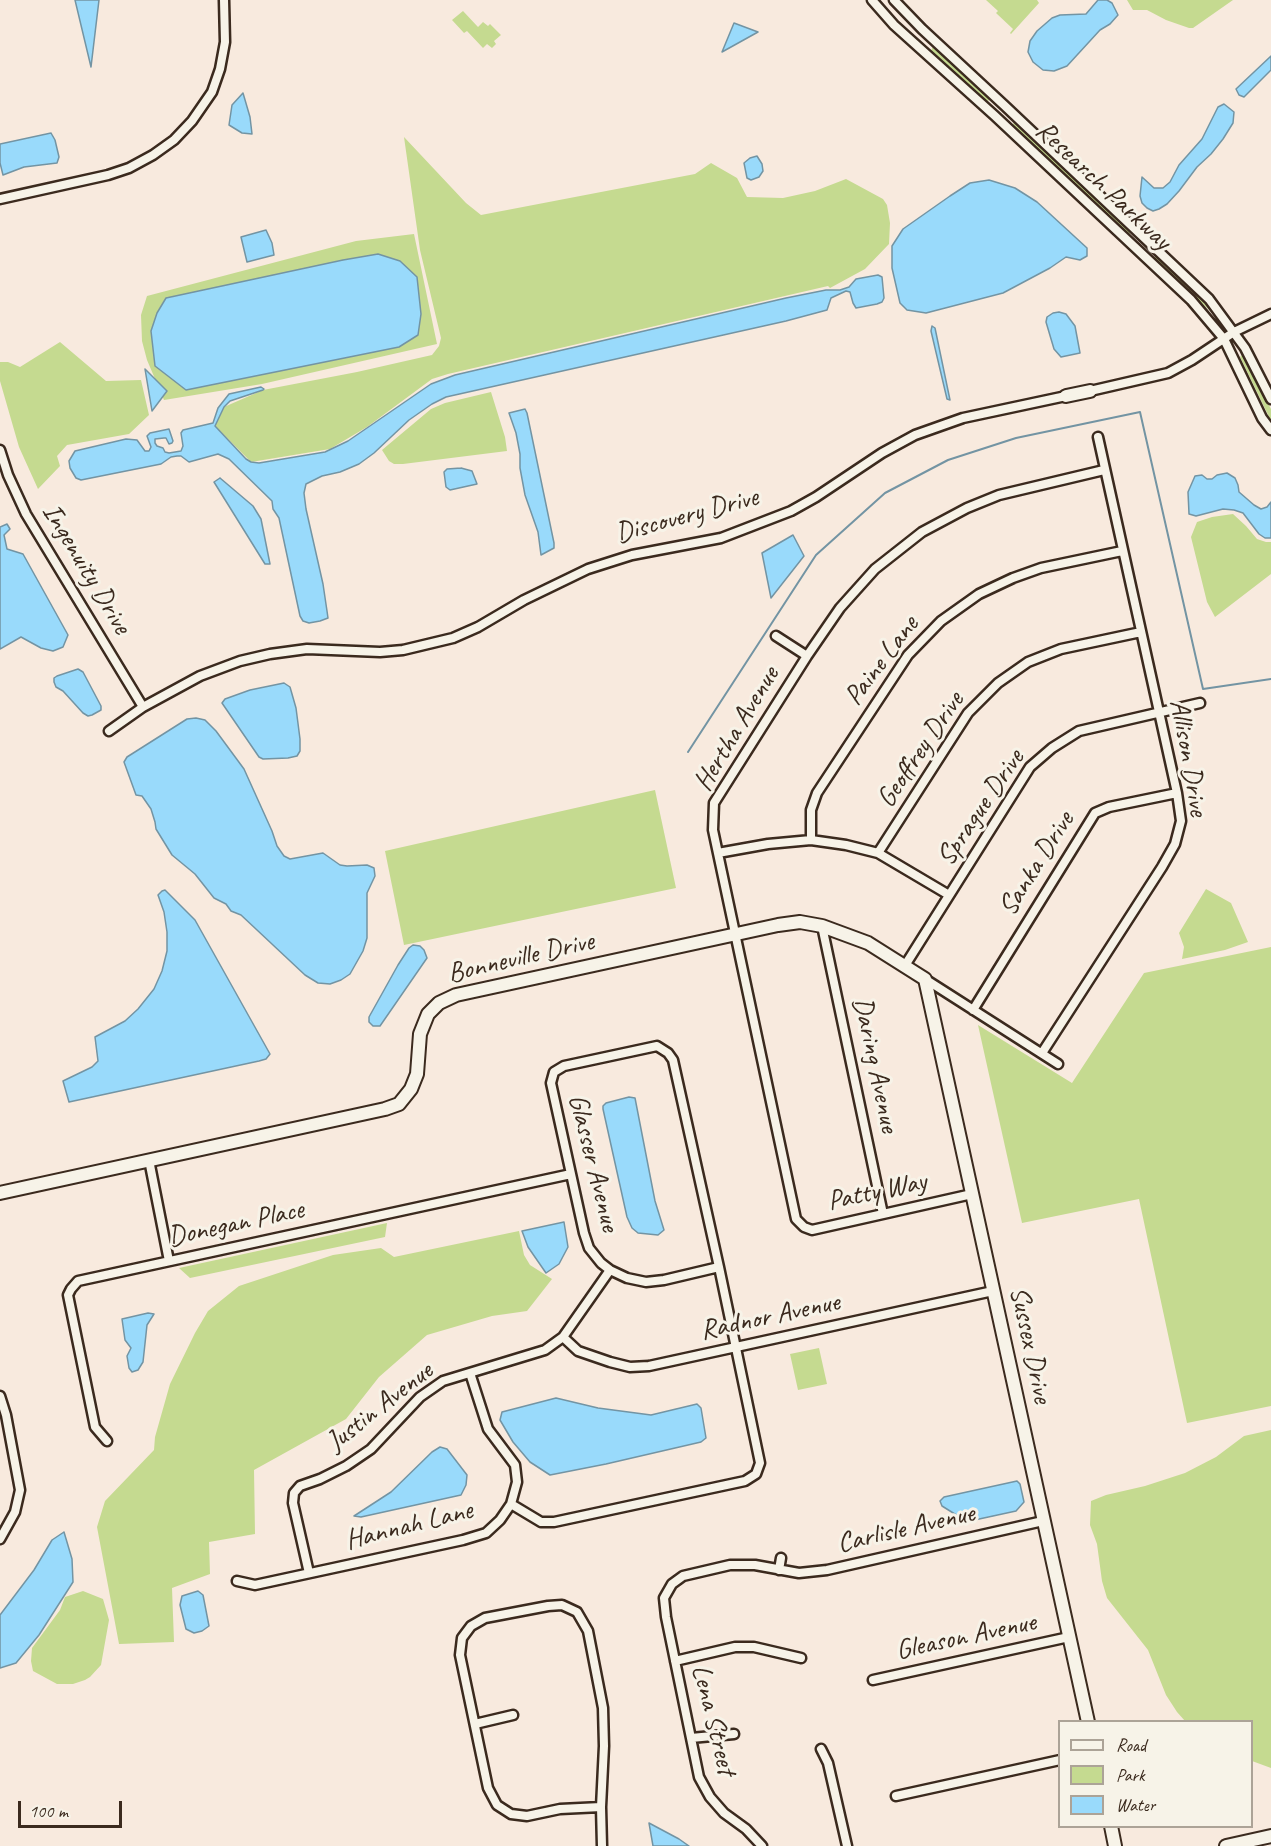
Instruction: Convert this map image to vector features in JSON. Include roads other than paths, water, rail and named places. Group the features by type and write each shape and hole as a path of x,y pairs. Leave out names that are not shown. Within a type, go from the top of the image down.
{"street":[{"path":"0,199 108,175 129,168 174,140 192,121 212,92 220,69 225,42 224,0"},
{"name":"Research Parkway","path":"873,0 894,24 1191,300 1224,339 1262,418 1271,430"},
{"name":"Research Parkway","path":"894,0 1209,299 1245,348 1271,399"},
{"name":"Discovery Drive","path":"109,731 143,707 200,676 250,659 307,649 380,652 404,650 453,638 588,569 632,555 721,538 791,511 882,453 915,435 963,418 1168,373 1234,332 1271,314"},
{"name":"Allison Drive","path":"1042,1053 1162,867 1175,844 1181,821 1177,793 1098,437"},
{"name":"Ingenuity Drive","path":"0,450 8,475 26,514 143,707"},
{"name":"Hertha Avenue","path":"796,1219 713,830 714,803 840,608 875,569 922,532 967,508 999,495 1104,470"},
{"name":"Paine Lane","path":"811,840 811,810 817,793 908,655 941,621 979,594 1013,578 1041,568 1122,551"},
{"name":"Geoffrey Drive","path":"879,853 968,713 998,683 1028,662 1061,649 1141,632"},
{"path":"776,636 807,656"},
{"name":"Sprague Drive","path":"904,967 1030,767 1052,748 1079,731 1200,703"},
{"name":"Sanka Drive","path":"973,1010 1095,813 1109,807 1177,793"},
{"path":"718,854 768,844 811,840 846,844 879,853 949,895"},
{"name":"Bonneville Drive","path":"0,1193 385,1109 399,1104 411,1089 417,1074 420,1034 428,1014 439,1003 456,995 800,922 822,926 868,943 1058,1064"},
{"name":"Daring Avenue","path":"822,926 883,1214"},
{"name":"Sussex Drive","path":"925,979 1088,1720"},
{"name":"Glasser Avenue","path":"511,1503 541,1522 554,1522 745,1481 756,1474 760,1463 719,1268 673,1060 668,1053 657,1046 564,1066 554,1072 551,1083 584,1233 590,1248 601,1263 627,1278 646,1282 719,1268"},
{"path":"149,1160 169,1261"},
{"name":"Donegan Place","path":"107,1441 95,1427 68,1295 70,1289 78,1281 570,1174"},
{"name":"Patty Way","path":"796,1219 804,1227 812,1230 972,1194"},
{"name":"Justin Avenue","path":"309,1573 293,1503 294,1493 300,1486 346,1466 371,1449 420,1397 443,1381 545,1350 563,1337 610,1270"},
{"name":"Radnor Avenue","path":"563,1337 578,1351 630,1367 649,1366 993,1291"},
{"name":"Hannah Lane","path":"237,1581 255,1585 486,1533 500,1520 511,1503 517,1482 515,1465 488,1429 470,1373"},
{"path":"0,1396 6,1415 20,1490 15,1512 2,1533"},
{"name":"Carlisle Avenue","path":"666,1617 664,1598 672,1584 683,1576 730,1565 755,1565 799,1573 827,1570 1043,1521"},
{"path":"778,1570 781,1558"},
{"path":"601,1807 560,1809 527,1816 512,1814 497,1805 488,1788 460,1655 462,1638 471,1626 485,1618 548,1606 562,1605 577,1612 588,1631 603,1708 602,1846"},
{"name":"Lena Street","path":"666,1617 699,1777 710,1797 724,1813 746,1828 762,1846"},
{"name":"Gleason Avenue","path":"873,1680 1069,1637"},
{"path":"675,1661 735,1647 754,1647 801,1658"},
{"path":"475,1724 513,1715"},
{"path":"691,1738 734,1734"},
{"path":"821,1749 828,1763 847,1846"},
{"path":"896,1796 1058,1760"},
{"path":"1111,1828 1115,1846"},
{"path":"1232,1845 1271,1836"}],"water":[{"path":"75,0 99,0 91,67"},
{"path":"1098,0 1107,0 1112,3 1118,15 1100,30 1067,66 1054,71 1043,70 1033,62 1028,52 1030,41 1037,31 1052,18 1060,15 1086,14"},
{"path":"734,23 758,32 722,52"},
{"path":"1271,56 1271,70 1244,97 1239,95 1236,89"},
{"path":"243,93 252,134 242,133 229,125 232,105"},
{"path":"1224,104 1234,112 1233,123 1223,139 1167,204 1153,211 1147,208 1140,196 1142,177 1154,188 1163,188 1170,182 1179,165 1202,139 1218,107"},
{"path":"51,133 59,157 57,163 24,167 3,175 0,163 0,144"},
{"path":"757,156 763,171 759,177 751,180 747,178 744,163"},
{"path":"989,180 1015,188 1037,202 1087,248 1087,256 1080,260 1066,257 1003,293 926,313 907,310 900,303 892,268 892,246 903,229 950,196 970,183"},
{"path":"266,230 274,255 247,262 241,237"},
{"path":"378,254 400,261 417,277 421,314 418,335 399,347 186,390 155,366 151,331 157,313 166,298"},
{"path":"878,275 882,277 884,298 877,304 856,308 850,292 846,291 831,298 827,310 446,397 432,404 409,420 359,464 322,476 306,484 304,493 306,509 323,584 328,618 320,621 309,623 303,621 300,616 279,518 273,509 272,501 229,459 218,454 189,462 177,456 161,464 81,480 76,478 70,468 69,461 75,451 126,439 137,440 145,451 149,451 151,447 147,436 150,433 169,429 172,443 169,444 164,438 155,439 155,443 165,452 181,451 183,430 213,423 218,408 229,394 261,387 263,390 230,401 224,407 215,426 246,459 259,463 325,452 348,441 431,384 455,375 786,298 826,290 840,290 849,287 856,279"},
{"path":"1059,312 1066,314 1075,326 1080,353 1061,357 1054,349 1046,322 1047,317"},
{"path":"932,326 935,328 950,400 947,399 931,331"},
{"path":"145,369 167,391 152,411"},
{"path":"525,409 554,543 554,548 541,555 538,532 525,495 516,433 509,413"},
{"path":"461,468 472,471 477,484 450,490 446,487 444,472 447,469"},
{"path":"1227,473 1235,478 1239,492 1254,505 1261,509 1267,507 1271,502 1271,538 1265,538 1259,534 1243,513 1234,510 1223,509 1196,516 1189,514 1188,492 1195,476 1202,475 1207,479 1212,479 1217,475"},
{"path":"220,478 253,506 261,519 270,564 265,564 214,482"},
{"path":"7,524 10,529 4,535 7,549 23,554 68,635 63,647 53,651 41,648 21,637 0,649 0,527"},
{"path":"793,535 804,556 771,598 762,553"},
{"path":"78,669 83,672 101,706 101,710 92,715 88,716 83,713 63,691 56,687 54,682 57,676"},
{"path":"284,683 290,687 296,708 300,751 297,756 288,758 263,759 259,757 222,703 225,699 250,690"},
{"path":"187,719 205,720 216,731 244,769 277,846 284,856 290,859 323,853 340,865 367,865 374,868 375,876 367,893 367,938 363,951 350,974 341,980 330,984 318,983 305,975 241,915 231,911 226,904 214,898 195,874 172,855 156,829 151,809 142,796 136,795 124,762 127,757"},
{"path":"165,890 195,920 270,1054 266,1059 259,1061 69,1102 63,1081 92,1067 98,1061 95,1037 125,1021 154,989 167,951 164,912 158,895"},
{"path":"413,945 420,946 427,958 380,1026 373,1026 369,1022 369,1017 398,965"},
{"path":"629,1097 635,1098 655,1201 664,1230 658,1235 638,1233 632,1228 627,1217 603,1109 606,1103"},
{"path":"564,1222 568,1247 559,1264 546,1273 528,1247 522,1231"},
{"path":"148,1313 154,1314 147,1325 143,1362 138,1370 132,1372 127,1356 131,1348 125,1340 122,1319"},
{"path":"556,1398 598,1408 651,1415 697,1404 701,1408 706,1438 701,1442 550,1475 530,1462 513,1442 500,1420 502,1412"},
{"path":"440,1447 447,1449 467,1475 466,1485 461,1495 361,1517 354,1516 391,1492"},
{"path":"1017,1481 1020,1484 1024,1502 1016,1511 966,1521 942,1506 940,1501 944,1497"},
{"path":"64,1532 72,1559 73,1582 39,1635 16,1663 0,1668 0,1615 34,1570 52,1540"},
{"path":"198,1591 203,1595 209,1626 194,1633 186,1629 180,1605 182,1596"},
{"path":"649,1823 679,1839 689,1846 653,1846"}],"waterway":[{"path":"688,752 816,555 885,493 948,460 1016,438 1140,412 1203,689 1271,679"}]}
